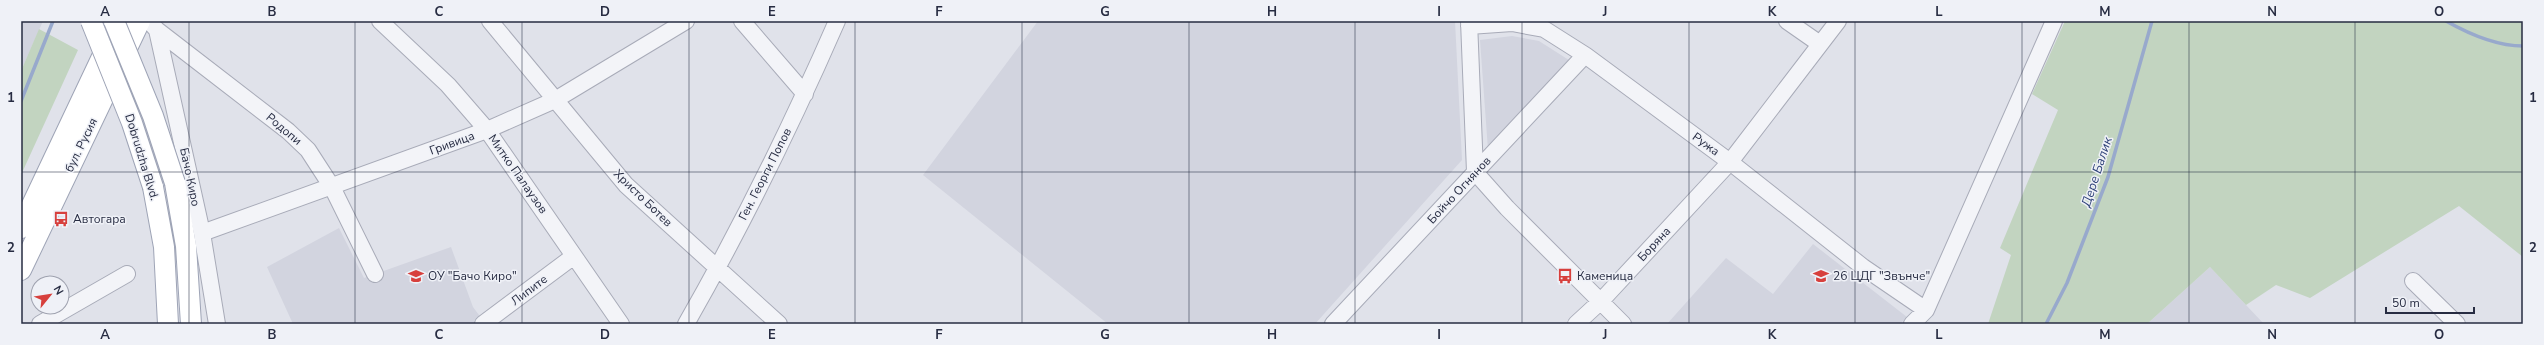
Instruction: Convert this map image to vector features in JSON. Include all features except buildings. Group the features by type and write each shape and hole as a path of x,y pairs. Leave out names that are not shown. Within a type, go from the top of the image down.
{"main road":[{"name":"Dobrudzha Blvd.","path":"91,21 132,123 153,187 164,247 168,324"},
{"name":"Dobrudzha Blvd.","path":"114,21 153,116 174,183 186,246 190,324"},
{"name":"бул. Русия","path":"21,228 119,21"},
{"name":"бул. Русия","path":"21,270 149,24"}],"street":[{"name":"Митко Палаузов","path":"380,21 448,85 487,130 621,324"},
{"name":"Христо Ботев","path":"490,21 626,185 779,324"},
{"name":"Гривица","path":"202,233 487,130 554,100 686,21"},
{"path":"742,21 805,94"},
{"name":"Ген. Георги Попов","path":"686,324 718,267 805,94 837,21"},
{"path":"1787,21 1820,44"},
{"name":"Боряна","path":"1576,324 1601,301 1730,162 1838,21"},
{"path":"1912,324 1926,310 2054,21"},
{"name":"Родопи","path":"149,24 288,131 308,150 332,186 375,274"},
{"name":"Бачо Киро","path":"149,24 202,233 217,324"},
{"path":"1469,24 1476,172 1507,208 1623,324"},
{"name":"Ружа","path":"1469,24 1529,24 1544,29 1585,55 1730,162 1863,267 1926,310"},
{"name":"Бойчо Огнянов","path":"1332,324 1585,55"},
{"name":"Липите","path":"483,324 574,256"},
{"path":"40,324 127,274"},
{"path":"2413,281 2456,324"}],"shaded area":[{"path":"21,21 43,21 21,71"},
{"path":"1038,21 1455,21 1462,160 1315,324 1108,324 923,175"},
{"path":"1512,36 1539,41 1572,62 1488,150 1480,40"},
{"name":"ОУ \"Бачо Киро\"","path":"339,228 364,278 451,247 473,307 482,319 475,324 293,324 267,267"},
{"name":"26 ЦДГ \"Звънче\"","path":"1813,244 1907,317 1900,324 1667,324 1726,258 1773,294"},
{"path":"2210,267 2264,324 2147,324"}],"green space":[{"path":"2065,21 2523,21 2523,257 2459,206 2310,298 2276,285 2246,305 2210,267 2147,324 1988,324 2011,255 2000,248 2058,110 2032,94"},
{"path":"39,29 78,50 21,175 21,71"}],"waterway":[{"path":"21,101 53,21"},
{"name":"Дере Балик","path":"2046,324 2067,283 2108,177 2152,21"},
{"path":"2446,21 2493,42 2523,46"}],"place":[{"name":"Aвтогара","path":"61,219"},
{"name":"ОУ \"Бачо Киро\"","path":"416,276"},
{"name":"Каменица","path":"1565,276"},
{"name":"26 ЦДГ \"Звънче\"","path":"1821,276"}]}
